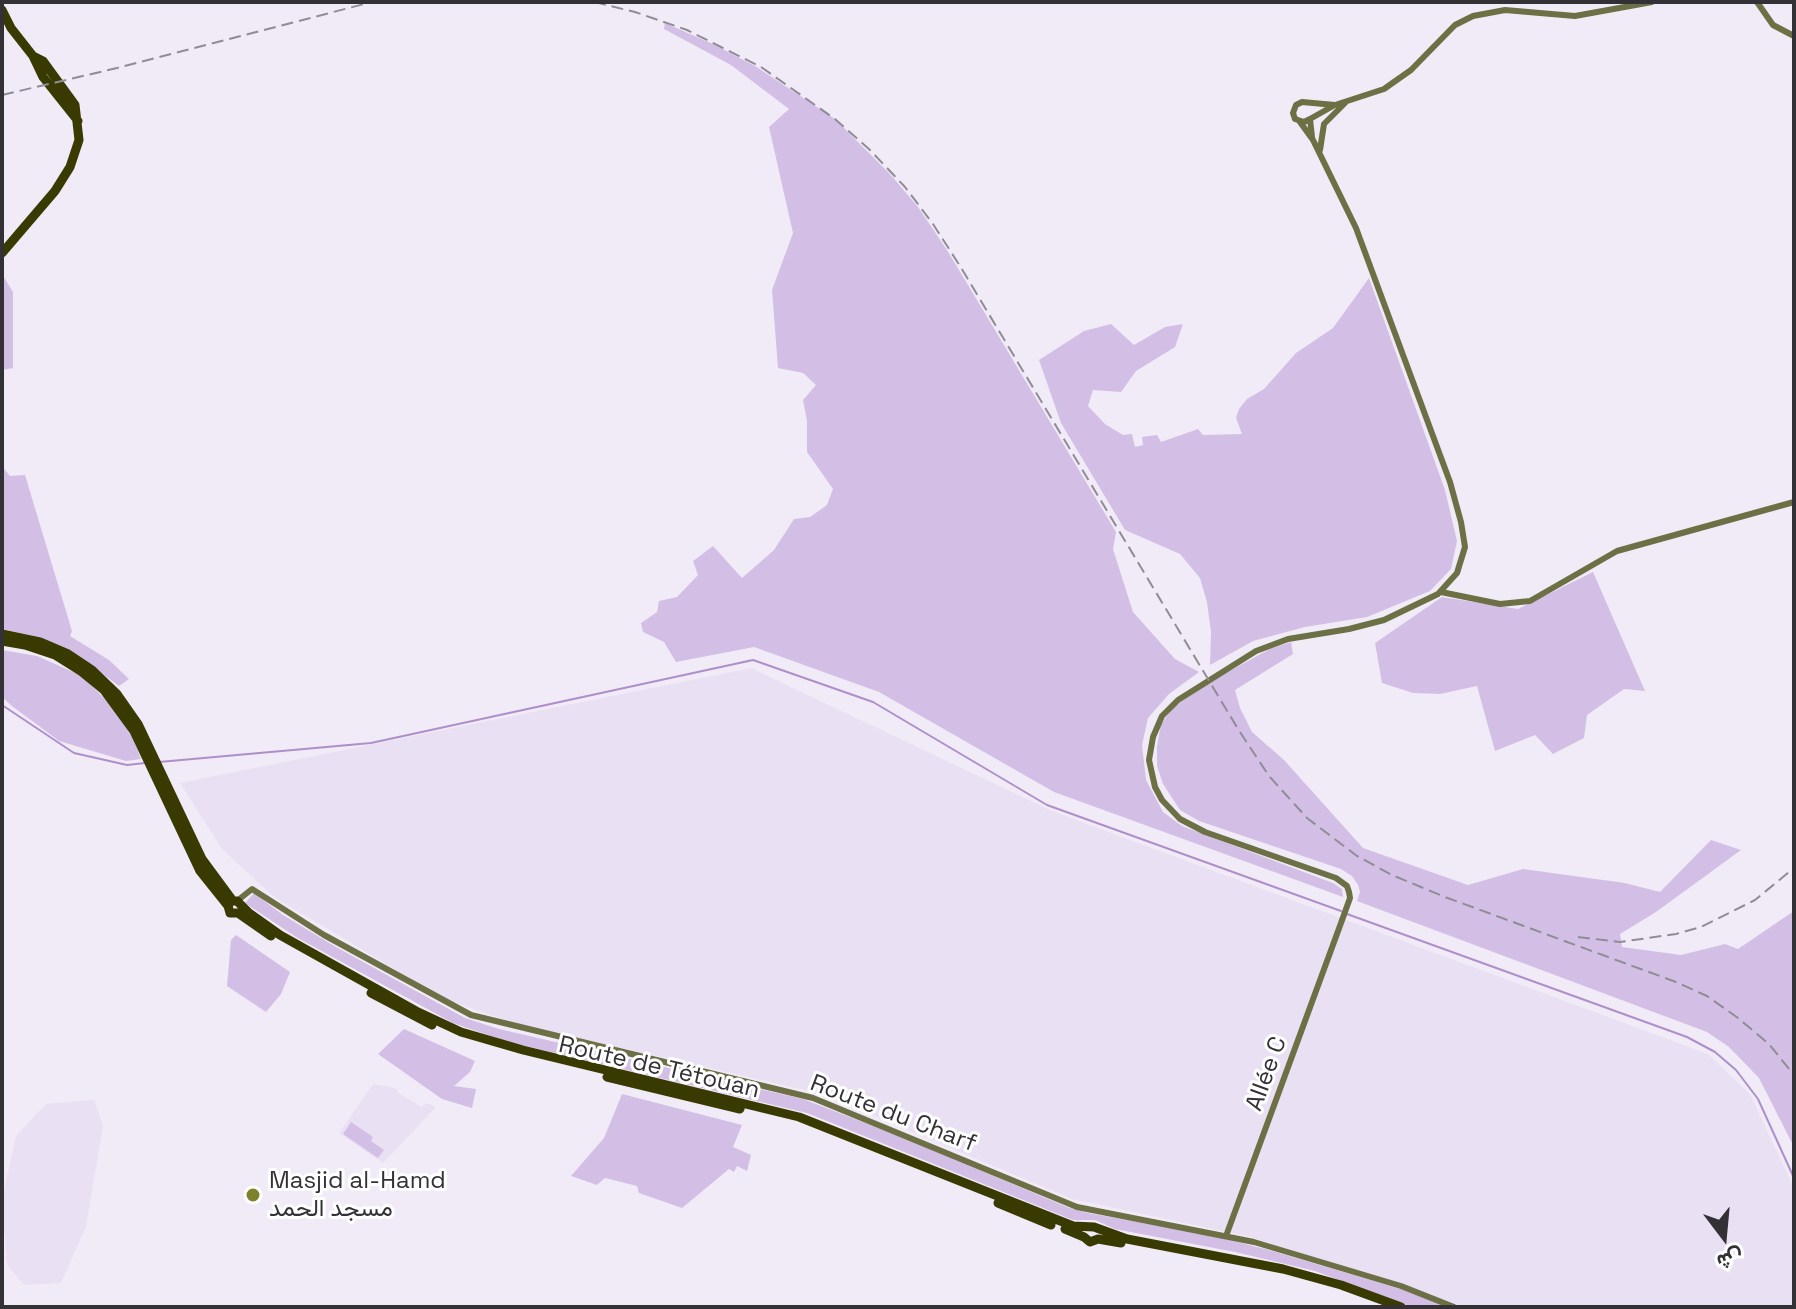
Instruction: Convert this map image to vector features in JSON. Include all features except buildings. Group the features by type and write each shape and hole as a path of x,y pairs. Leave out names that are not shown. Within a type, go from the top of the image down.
{"highway":[{"path":"2,10 11,28 33,56 43,77 78,121 79,140 70,167 55,191 2,253"},
{"name":"Route de Tétouan","path":"2,634 55,648 92,670 109,685 127,708 192,857 236,905 286,946 412,1016 459,1038 532,1059 800,1124 1085,1232 1091,1242 1098,1234"},
{"name":"Route de Tétouan","path":"2,641 55,655 94,680 124,715 149,755"},
{"path":"1098,1234 1281,1274 1332,1288 1382,1307"},
{"path":"1098,1234 1298,1273 1401,1307"}],"street":[{"path":"1300,122 1335,105 1375,94 1393,85 1455,25 1473,16 1505,10 1575,16 1652,2"},
{"path":"1757,2 1773,25 1792,34"},
{"path":"1320,154 1324,124 1346,102"},
{"path":"1335,105 1299,103 1294,107 1293,116 1313,140 1355,225 1387,318 1432,431 1461,522 1465,547 1461,563 1453,580 1441,592"},
{"path":"1309,104 1313,140"},
{"path":"1441,592 1500,604 1530,601 1617,551 1794,502"},
{"name":"Allée C","path":"1226,1236 1350,898 1347,886 1336,878 1188,825 1162,800 1151,774 1149,760 1153,737 1162,716 1170,707 1199,686 1271,644 1365,626 1441,592"},
{"name":"Route du Charf","path":"236,905 252,889 334,941 471,1015 813,1098 1077,1207 1254,1242 1401,1286 1454,1307"}],"shaded area":[{"path":"665,23 755,66 835,119 890,174 918,207 947,250 1116,532 1113,549 1133,612 1175,659 1199,672 1169,694 1148,718 1142,745 1146,780 1163,812 1182,826 1333,883 1342,889 1343,897 1054,792 879,692 754,647 676,662 664,642 643,632 641,623 657,612 659,601 677,597 698,575 693,561 713,546 742,578 774,550 794,519 810,517 827,505 833,489 807,452 803,400 816,385 803,373 778,368 772,290 793,233 769,127 789,109 731,65 664,29"},
{"path":"2,274 13,292 13,368 2,370"},
{"path":"1369,278 1445,490 1457,541 1451,569 1430,591 1367,617 1305,627 1253,641 1210,665 1211,632 1200,578 1180,554 1125,530 1061,423 1039,360 1084,331 1111,324 1134,345 1165,327 1183,324 1175,347 1136,371 1121,392 1093,390 1088,406 1105,424 1123,435 1132,434 1135,447 1143,445 1142,437 1157,435 1161,442 1198,429 1203,435 1242,434 1236,418 1247,399 1264,389 1296,353 1333,328"},
{"path":"2,466 10,476 25,475 72,631 70,636 109,660 129,679 119,686 80,657 42,638 2,629"},
{"path":"1593,572 1645,691 1624,689 1587,715 1584,738 1553,754 1535,735 1495,751 1477,686 1440,694 1413,693 1382,683 1375,643 1442,597 1518,609"},
{"path":"1291,642 1293,654 1235,690 1240,708 1252,732 1284,760 1363,848 1468,885 1523,869 1625,883 1660,892 1711,840 1741,850 1656,912 1620,934 1622,947 1681,955 1725,944 1738,949 1794,911 1794,1147 1759,1078 1729,1047 1707,1032 1357,901 1360,892 1358,885 1352,876 1341,869 1199,821 1180,810 1163,784 1157,766 1161,725 1173,707 1224,674 1270,649"},
{"path":"2,650 37,656 82,676 112,706 133,738 141,759 126,761 59,741 12,706 2,697"},
{"path":"751,668 1052,811 1708,1054 1750,1094 1794,1188 1794,1307 1462,1307 1251,1237 1072,1199 822,1094 513,1023 445,999 274,897 222,849 180,783"},
{"path":"254,893 283,915 336,947 465,1018 499,1029 803,1099 1067,1207 1269,1250 1421,1295 1445,1307 1411,1307 1315,1271 1115,1229 1095,1220 1073,1220 807,1113 505,1041 453,1023 296,937 245,903"},
{"path":"236,935 290,972 281,994 266,1012 227,986 231,940"},
{"path":"404,1029 475,1061 470,1072 454,1086 476,1089 472,1108 442,1099 378,1054"},
{"path":"373,1084 392,1087 422,1107 426,1103 436,1107 383,1163 339,1133"},
{"path":"622,1094 742,1125 733,1147 751,1155 747,1171 737,1166 734,1172 729,1169 682,1208 639,1193 637,1186 605,1178 597,1185 571,1176 604,1138"},
{"path":"94,1100 103,1126 86,1227 61,1283 24,1285 7,1265 2,1200 16,1136 46,1104"},
{"path":"351,1122 373,1137 371,1141 384,1150 378,1158 343,1134"}],"waterway":[{"path":"159,762 371,743 753,660 873,702 1047,805 1341,911"},
{"path":"2,705 74,753 127,765 145,763"},
{"path":"1347,914 1687,1037 1715,1052 1736,1070 1758,1099 1794,1178"}],"railway":[{"path":"2,95 372,2"},
{"path":"594,2 687,30 761,67 835,119 905,187 960,266 1238,729 1269,776 1307,818 1357,856 1392,875 1707,996 1769,1044 1794,1075"},
{"path":"1578,937 1620,942 1701,927 1755,900 1794,868"}],"place":[{"name":"Masjid al-Hamd مسجد الحمد","path":"253,1195"}]}
